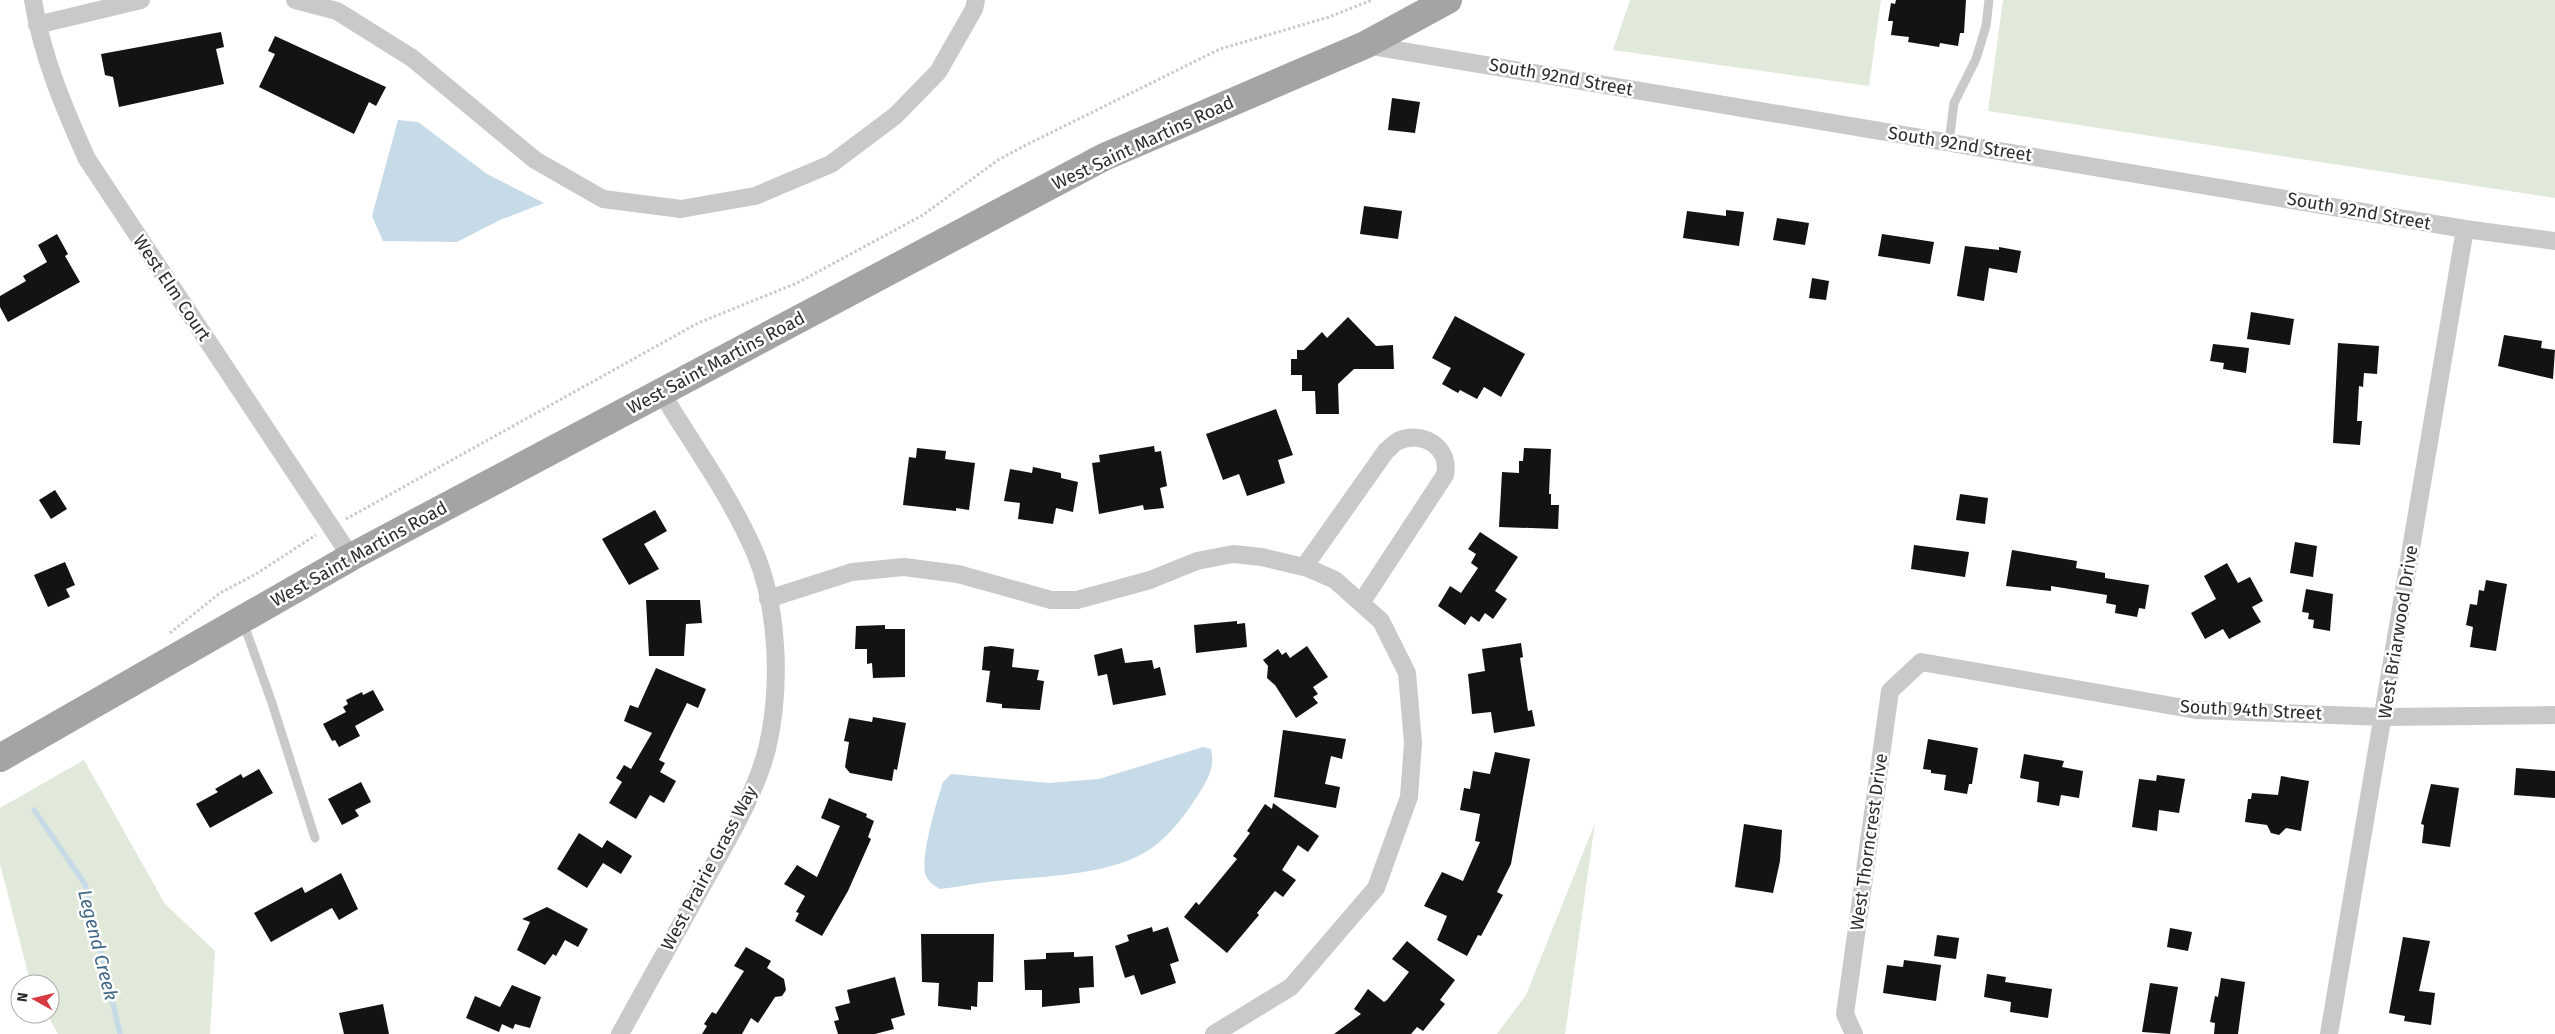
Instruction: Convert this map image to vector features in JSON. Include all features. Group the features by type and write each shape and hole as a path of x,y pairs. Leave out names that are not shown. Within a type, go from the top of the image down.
{"main road":[{"name":"West Saint Martins Road","path":"0,758 350,557 1104,157 1365,45 1448,0"}],"street":[{"name":"West Elm Court","path":"33,0 37,24 59,96 86,159 350,557"},
{"path":"37,24 141,0"},
{"path":"294,0 337,11 412,58 535,160 604,199 681,209 755,196 830,164 895,116 938,72 974,9 976,0"},
{"name":"South 92nd Street","path":"1365,45 2465,229 2555,241"},
{"name":"West Briarwood Drive","path":"2329,1034 2465,229"},
{"name":"West Prairie Grass Way","path":"620,1034 746,806 767,749 775,687 775,638 768,599 756,556 731,507 661,392"},
{"path":"1304,567 1386,452 1397,442 1409,438 1432,443 1441,449 1446,456 1445,475 1361,603"},
{"path":"768,599 852,572 904,567 958,574 1051,600 1076,600 1150,580 1197,561 1232,554 1304,567 1336,580 1381,621 1407,673 1413,744 1409,797 1376,888 1291,987 1214,1034"},
{"name":"South 94th Street","path":"1921,662 2196,710 2384,717 2555,715"},
{"name":"West Thorncrest Drive","path":"1854,1034 1845,1014 1890,691 1921,662"}],"lane":[{"path":"1949,142 1954,103 1976,59 1986,26 1989,0"},
{"path":"242,619 272,700 315,838"}],"path":[{"path":"165,637 198,608 220,593 331,527 698,324 797,283 915,220 947,200 998,160 1026,145 1220,49 1329,17 1372,0"}],"green space":[{"path":"1630,0 1881,0 1869,86 1613,50"},
{"path":"2003,0 2555,0 2555,198 1988,111"},
{"path":"84,760 165,904 215,951 210,1034 58,1034 52,1024 60,1024 60,974 28,974 0,864 0,808"},
{"path":"1595,823 1565,1034 1497,1034 1526,995"}],"water":[{"path":"398,120 418,122 487,174 544,203 500,220 457,242 383,241 372,216"},
{"path":"1203,747 1211,749 1212,762 1209,775 1203,787 1188,810 1163,839 1141,855 1122,863 1080,873 996,881 940,889 926,876 924,864 930,828 943,782 951,774 1049,783 1099,779"}],"building":[{"path":"1896,0 1966,0 1964,33 1960,33 1958,46 1940,43 1939,47 1908,42 1909,37 1891,35 1893,21 1888,21 1891,3 1895,4"},
{"path":"221,32 224,47 216,49 224,84 119,107 113,77 105,75 101,54"},
{"path":"275,36 386,87 376,106 369,102 354,134 259,87 275,54 268,51"},
{"path":"1392,98 1420,102 1415,133 1388,130"},
{"path":"1364,206 1402,211 1398,239 1360,234"},
{"path":"1726,210 1744,212 1739,246 1683,238 1687,211 1726,216"},
{"path":"1777,218 1809,223 1805,245 1773,240"},
{"path":"57,234 68,254 65,256 80,282 8,322 0,307 0,296 26,281 23,276 47,262 38,245"},
{"path":"1882,234 1934,242 1930,264 1878,256"},
{"path":"1965,246 1999,250 1999,247 2021,251 2017,273 1989,268 1984,301 1957,296"},
{"path":"1812,278 1829,281 1826,300 1809,298"},
{"path":"2251,312 2294,319 2290,345 2247,339"},
{"path":"1455,316 1525,354 1501,397 1484,387 1477,399 1460,390 1458,393 1442,384 1451,368 1432,358"},
{"path":"1348,317 1376,346 1393,345 1394,369 1354,369 1338,384 1339,414 1316,414 1315,391 1302,391 1302,375 1291,375 1291,359 1297,359 1297,350 1304,350 1322,332 1327,338"},
{"path":"2504,335 2542,341 2541,348 2555,350 2553,379 2498,366"},
{"path":"2338,343 2379,346 2377,374 2364,373 2363,387 2359,386 2357,421 2362,421 2360,445 2333,443"},
{"path":"2213,344 2249,348 2246,373 2223,369 2224,363 2210,361"},
{"path":"1276,409 1293,455 1278,460 1285,483 1247,496 1239,474 1223,480 1206,434"},
{"path":"1154,446 1155,452 1161,451 1167,486 1160,488 1164,508 1144,510 1143,505 1099,514 1092,463 1100,462 1099,455"},
{"path":"917,448 946,451 945,459 975,463 969,510 956,508 956,511 903,505 909,457 916,458"},
{"path":"1524,448 1551,449 1549,494 1551,494 1551,505 1559,505 1558,529 1499,527 1502,472 1519,473 1519,461 1523,461"},
{"path":"1033,467 1061,473 1061,478 1078,482 1073,512 1056,508 1053,524 1018,519 1020,503 1004,501 1010,469 1032,473"},
{"path":"55,490 67,509 51,519 39,500"},
{"path":"1960,494 1988,498 1985,524 1956,520"},
{"path":"655,510 667,531 644,544 659,569 629,585 602,539"},
{"path":"1480,532 1518,557 1495,591 1507,599 1493,619 1485,613 1479,622 1471,616 1465,625 1438,606 1450,586 1461,593 1478,568 1471,563 1476,554 1468,549"},
{"path":"2295,542 2317,546 2313,577 2290,573"},
{"path":"1914,545 1969,552 1965,577 1911,569"},
{"path":"2012,550 2077,561 2076,568 2105,573 2105,578 2149,585 2145,609 2139,608 2137,617 2115,613 2116,605 2106,603 2107,595 2051,586 2051,591 2006,586"},
{"path":"65,562 75,585 66,589 70,597 48,607 34,575"},
{"path":"2227,563 2238,583 2250,577 2263,601 2252,607 2261,622 2229,639 2223,629 2205,639 2191,613 2216,599 2204,576"},
{"path":"2486,580 2507,584 2496,651 2470,647 2473,627 2466,625 2470,604 2477,605 2479,590 2484,591"},
{"path":"2306,589 2333,594 2330,631 2313,628 2314,620 2308,619 2309,613 2302,612"},
{"path":"646,600 700,600 702,623 686,624 684,656 649,656"},
{"path":"1237,621 1237,624 1245,623 1247,647 1196,653 1194,625"},
{"path":"885,625 885,629 905,629 905,677 873,678 872,663 867,664 867,649 855,649 856,626"},
{"path":"1521,643 1523,657 1520,658 1528,711 1532,710 1535,726 1494,733 1491,712 1472,714 1468,674 1485,671 1482,649"},
{"path":"1307,646 1328,677 1313,687 1318,694 1313,697 1318,703 1296,718 1275,685 1267,678 1268,666 1263,660 1278,649 1282,655 1286,652 1290,658"},
{"path":"984,647 1014,649 1012,667 1039,670 1037,680 1044,681 1040,710 1002,708 1002,704 986,702 990,671 982,670"},
{"path":"1122,648 1125,663 1152,660 1154,669 1160,667 1166,695 1113,705 1107,674 1098,676 1094,655"},
{"path":"656,668 706,689 698,708 687,703 659,760 665,763 660,772 676,781 664,803 650,795 636,819 609,803 622,782 616,778 624,765 631,769 652,733 624,721 630,705 638,708"},
{"path":"373,690 384,710 355,726 360,736 339,747 335,740 332,741 323,724 346,712 343,707 348,704 346,700 362,692 363,695"},
{"path":"873,717 906,723 897,770 894,769 892,781 850,773 845,767 849,742 844,741 849,718 872,722"},
{"path":"1283,730 1346,739 1342,759 1331,756 1325,784 1340,787 1336,808 1274,797"},
{"path":"1928,739 1978,748 1972,784 1969,784 1967,794 1944,790 1946,775 1931,773 1931,770 1923,769"},
{"path":"1495,752 1530,759 1511,864 1497,892 1503,895 1481,936 1478,935 1467,956 1437,940 1447,916 1424,906 1442,872 1463,881 1480,842 1475,841 1480,814 1460,810 1464,788 1470,789 1473,771 1490,774"},
{"path":"2024,754 2064,761 2062,767 2083,771 2079,798 2061,795 2059,806 2037,802 2039,782 2020,778"},
{"path":"2516,768 2555,771 2555,798 2514,795"},
{"path":"259,769 273,793 210,828 196,804 218,792 215,789 241,774 243,778"},
{"path":"2157,775 2185,779 2179,813 2159,810 2157,831 2132,827 2139,779 2156,781"},
{"path":"2281,776 2309,781 2301,831 2286,828 2279,835 2271,833 2267,825 2245,822 2248,799 2251,799 2252,793 2278,795"},
{"path":"361,782 371,802 355,810 359,816 342,825 328,799"},
{"path":"2431,784 2459,788 2450,847 2422,843 2424,825 2421,824"},
{"path":"829,798 867,814 866,817 874,821 868,837 871,839 848,891 822,936 795,921 799,913 796,912 805,896 784,884 797,865 817,877 840,826 821,818"},
{"path":"1273,803 1319,836 1308,852 1298,845 1282,870 1296,880 1283,897 1275,891 1257,913 1259,915 1227,953 1184,917 1196,902 1199,905 1237,859 1233,856 1250,833 1247,831 1265,804 1272,809"},
{"path":"1744,824 1782,830 1780,861 1773,893 1735,887"},
{"path":"579,833 602,848 607,840 632,856 621,874 603,863 587,888 557,869"},
{"path":"341,873 358,909 339,920 332,908 271,942 254,913 302,887 305,893"},
{"path":"547,907 588,929 578,947 565,940 556,956 553,954 545,965 517,950 530,922 522,919"},
{"path":"1152,927 1153,932 1168,927 1179,961 1170,964 1176,983 1141,995 1134,975 1125,978 1115,946 1129,941 1127,935"},
{"path":"2170,928 2192,932 2188,951 2167,947"},
{"path":"921,934 994,934 993,982 978,982 977,1007 971,1006 971,1010 938,1006 939,983 922,982"},
{"path":"1937,935 1959,938 1956,959 1934,956"},
{"path":"2403,937 2430,941 2419,991 2435,993 2431,1025 2404,1021 2405,1016 2389,1013"},
{"path":"1407,941 1455,980 1440,1000 1445,1004 1423,1031 1417,1027 1411,1034 1334,1034 1361,1014 1354,1009 1368,989 1384,1002 1409,972 1392,959"},
{"path":"746,947 771,961 767,968 784,979 786,990 782,996 775,997 758,1023 751,1018 742,1034 702,1034 707,1026 704,1024 712,1012 716,1014 744,971 734,966"},
{"path":"1074,952 1074,957 1093,956 1094,987 1079,988 1080,1003 1042,1007 1042,990 1025,990 1024,960 1046,959 1046,953"},
{"path":"1904,960 1941,965 1936,1001 1883,993 1887,965 1903,967"},
{"path":"1987,974 2006,977 2005,982 2052,989 2048,1018 2010,1012 2011,1002 1984,997"},
{"path":"895,977 905,1015 891,1019 894,1029 875,1034 838,1034 834,1021 839,1020 835,1007 850,1003 847,990"},
{"path":"2221,978 2245,982 2238,1034 2214,1034 2215,1023 2210,1022 2215,996 2218,997"},
{"path":"2150,983 2178,987 2170,1034 2142,1032"},
{"path":"512,985 541,997 530,1028 515,1024 513,1029 502,1024 499,1032 466,1018 475,996 500,1007"},
{"path":"383,1004 389,1034 344,1034 339,1013"}],"waterway":[{"name":"Legend Creek","path":"34,810 85,884 120,1034"}]}
